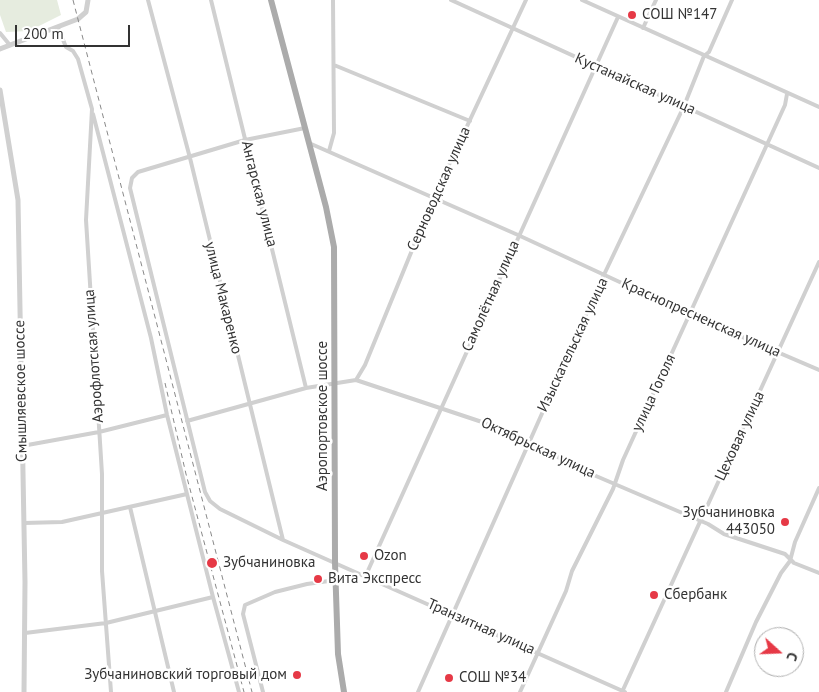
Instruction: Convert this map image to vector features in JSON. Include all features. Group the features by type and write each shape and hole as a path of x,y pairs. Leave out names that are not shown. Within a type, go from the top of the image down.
{"main road":[{"name":"Аэропортовское шоссе","path":"271,0 334,247 336,382 335,563 338,654 344,692"}],"street":[{"path":"0,49 9,44 58,28 85,14 88,0"},
{"name":"улица Макаренко","path":"148,0 190,158 283,540"},
{"name":"Ангарская улица","path":"211,0 306,388"},
{"path":"329,151 334,133 333,0"},
{"name":"Кустанайская улица","path":"450,0 819,168"},
{"name":"Серноводская улица","path":"356,380 365,365 433,199 526,0"},
{"path":"582,0 819,107"},
{"path":"643,28 656,0"},
{"name":"Изыскательская улица","path":"418,692 528,444 684,106 704,56 709,52 732,0"},
{"name":"Самолётная улица","path":"366,576 518,235 618,17"},
{"name":"Аэрофлотская улица","path":"58,28 66,47 73,51 78,59 92,109 86,220 99,432 102,571 111,692"},
{"path":"0,33 9,44"},
{"path":"334,65 470,120"},
{"name":"Смышляевское шоссе","path":"0,90 18,200 24,523 24,692"},
{"name":"улица Гоголя","path":"520,692 539,652 572,571 691,315 785,106 787,94"},
{"path":"92,109 151,338 167,416 239,692"},
{"path":"305,128 245,140 138,172 132,178 131,199 204,492 220,510 335,563"},
{"name":"Краснопресненская улица","path":"309,143 518,235 691,315 819,370"},
{"name":"Цеховая улица","path":"623,692 819,262"},
{"name":"Октябрьская улица","path":"187,421 306,388 356,380 497,427 528,444 701,521 724,534 785,554 790,561 819,573"},
{"path":"22,446 99,432 167,416"},
{"path":"726,692 756,622 781,573 790,561 794,542 819,488"},
{"path":"24,523 62,522 188,494"},
{"path":"130,507 174,692"},
{"name":"Транзитная улица","path":"335,563 539,652 623,692"},
{"path":"263,692 243,614 245,606 275,592 307,584 336,580"},
{"path":"25,633 106,623 213,597"}],"shaded area":[{"path":"0,0 57,0 61,15 29,31 6,32 0,15"}],"railway":[{"path":"73,0 252,692"},
{"path":"165,383 186,474 244,692"}],"place":[{"name":"СОШ №147","path":"632,15"},
{"name":"Зубчаниновка 443050","path":"785,522"},
{"name":"Ozon","path":"364,556"},
{"name":"Зубчаниновка","path":"212,563"},
{"name":"Вита Экспресс","path":"318,579"},
{"name":"Сбербанк","path":"654,595"},
{"name":"Зубчаниновский торговый дом","path":"297,675"},
{"name":"СОШ №34","path":"449,678"}]}
